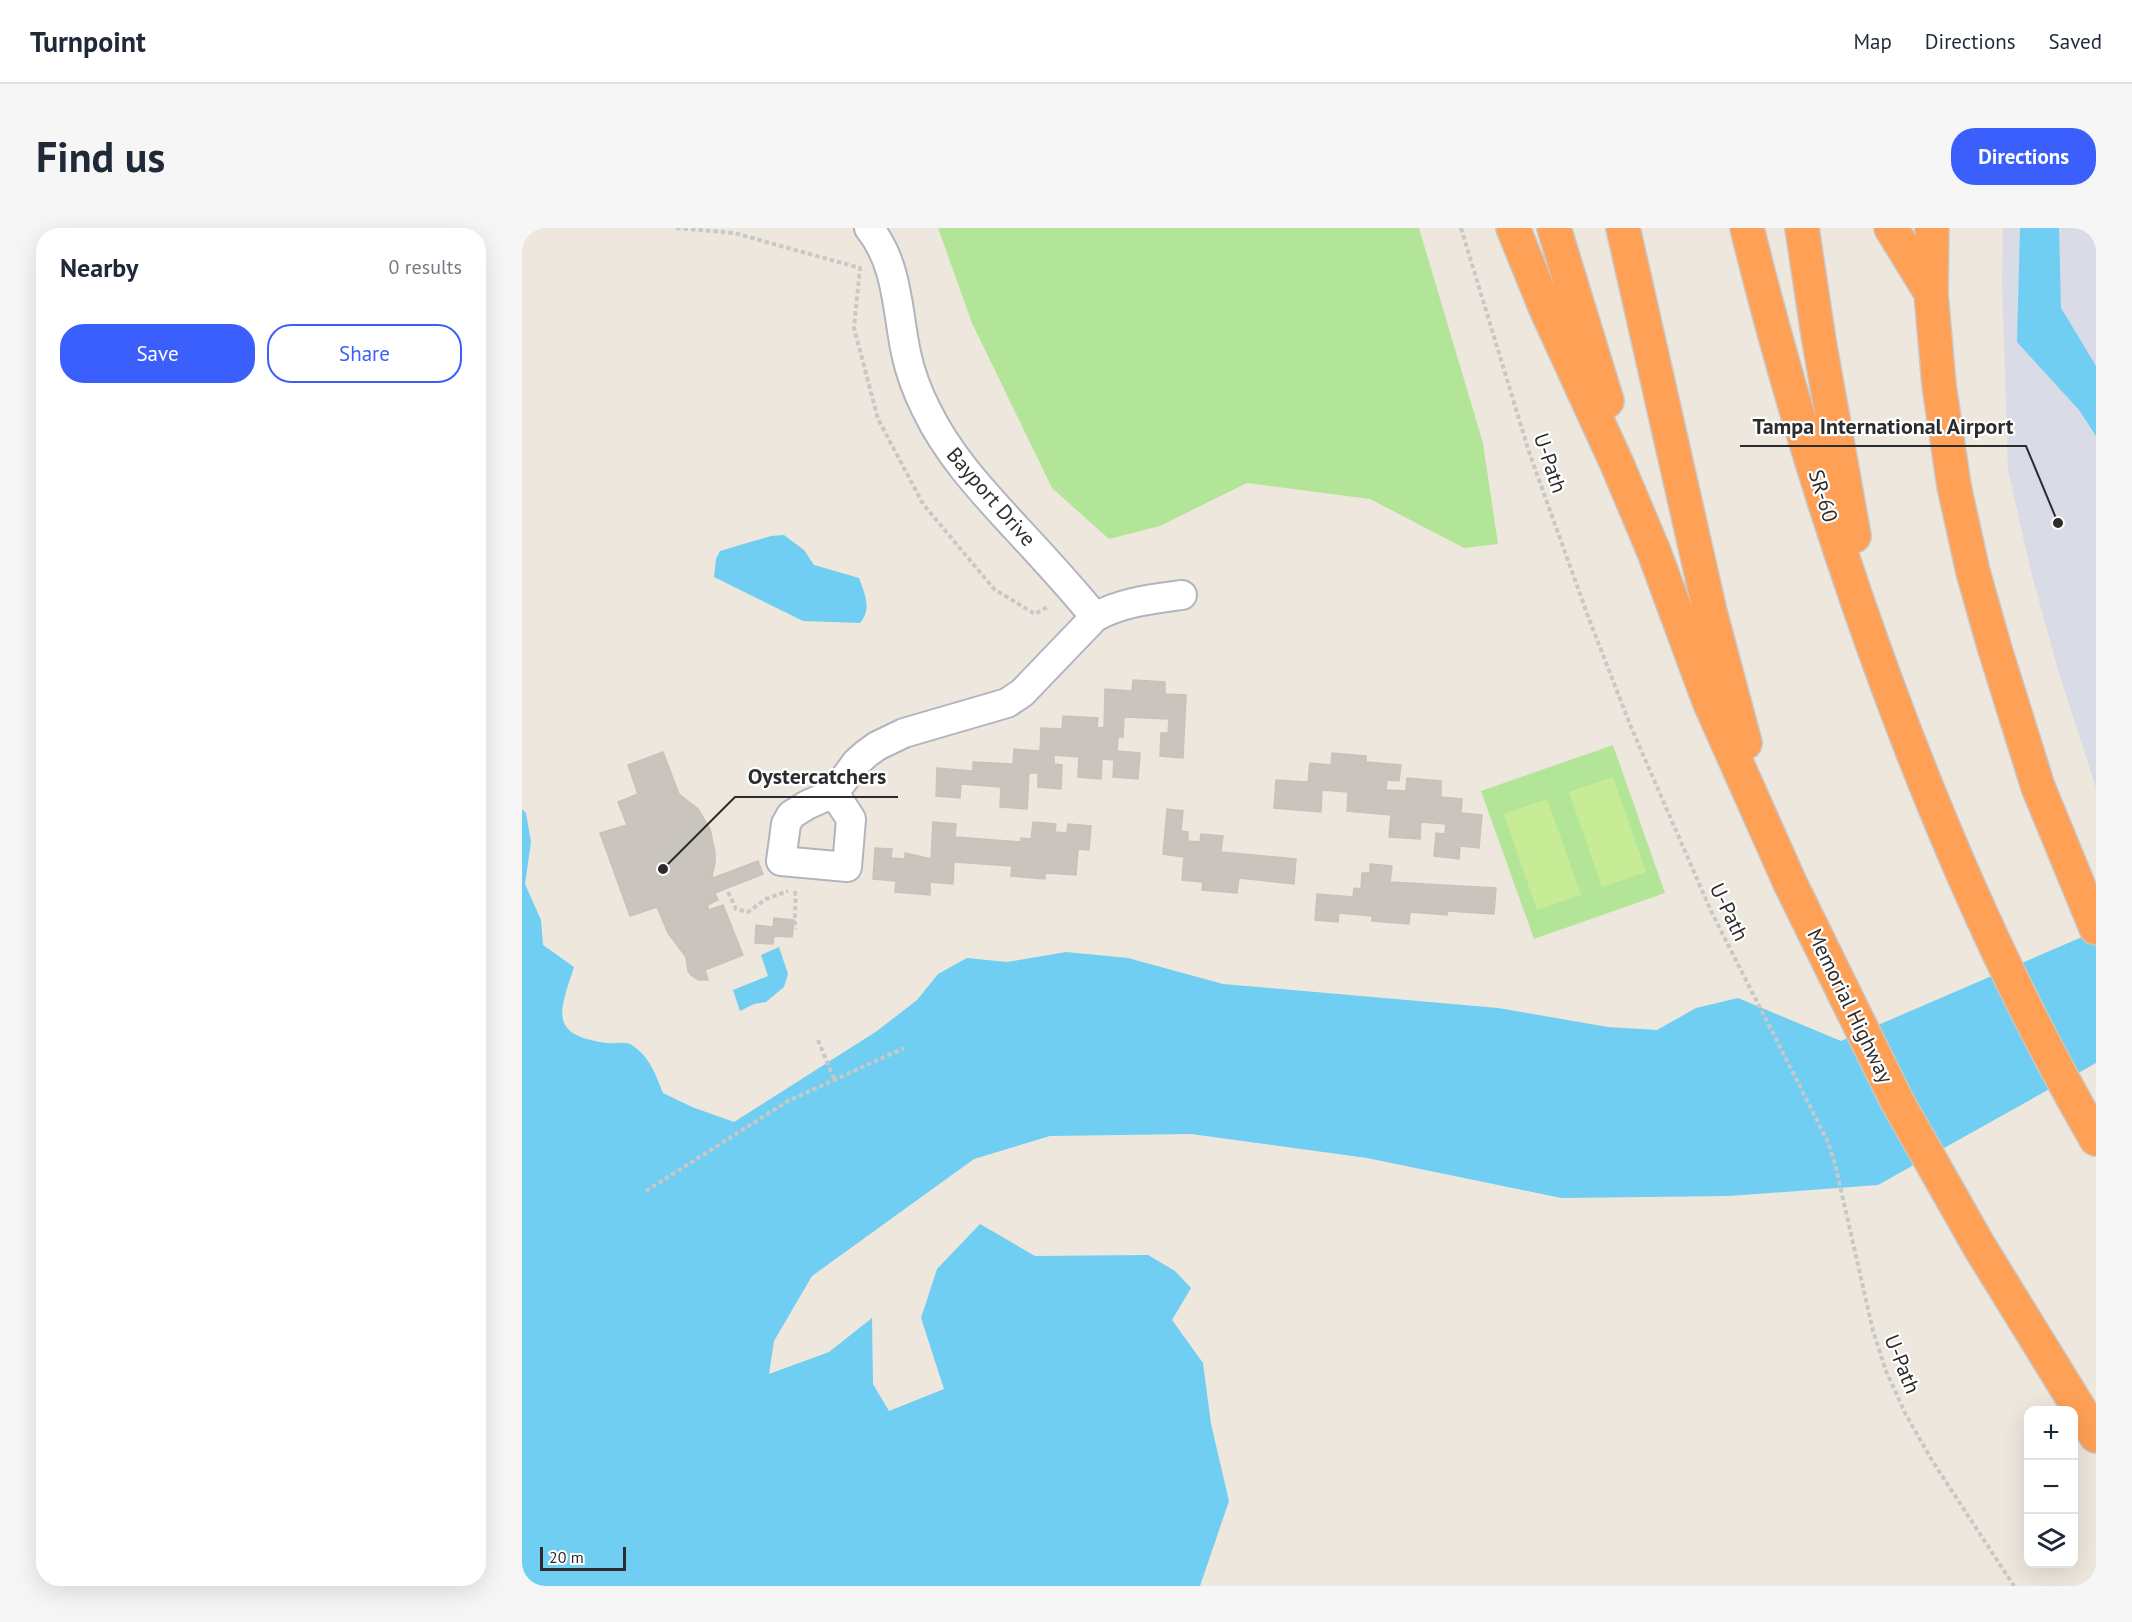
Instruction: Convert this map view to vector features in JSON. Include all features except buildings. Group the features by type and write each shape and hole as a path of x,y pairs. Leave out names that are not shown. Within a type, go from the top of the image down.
{"highway":[{"path":"1513,228 1546,309 1617,464 1654,552"},
{"path":"1554,228 1654,552"},
{"path":"1623,228 1710,612 1749,758 1790,883"},
{"name":"SR-60","path":"1747,228 1766,303 1827,512 1889,693 1918,769 1994,944 2096,1139"},
{"path":"1802,228 1838,453 1854,537 1889,693"},
{"path":"1891,228 1931,292"},
{"path":"1932,228 1931,292 1939,385 1954,486 1973,572 2038,787 2096,928"},
{"name":"Memorial Highway","path":"1654,552 1709,701 1790,883 1897,1101 1979,1246 2096,1436"}],"street":[{"name":"Bayport Drive","path":"868,228 880,246 893,277 911,372 942,440 977,486 1095,617"},
{"path":"834,793 856,763 877,746 930,724 992,709 1022,693 1095,617 1123,605 1182,595"}],"path":[{"path":"676,228 734,233 860,268 854,328 878,419 923,504 994,589 1035,614 1050,605"},
{"name":"U-Path","path":"1461,228 1529,452 1589,619 1631,727 1711,911 1828,1142 1836,1167 1873,1331 1886,1371 1906,1415 1933,1462 2014,1586"},
{"path":"796,879 794,918 796,929"},
{"path":"728,892 735,909 748,912 774,895 795,891"},
{"path":"818,1040 834,1079"},
{"path":"646,1191 788,1101 904,1048"}],"shaded area":[{"path":"2003,228 2096,228 2096,788 2059,673 2032,576 2008,470 2002,280"}],"green space":[{"path":"938,228 1419,228 1483,443 1498,544 1464,548 1370,499 1247,483 1160,526 1109,539 1052,488 972,323"},
{"path":"1613,745 1665,893 1534,939 1481,791"},
{"path":"1613,777 1646,872 1602,887 1569,792"},
{"path":"1547,799 1581,895 1537,910 1504,814"}],"water":[{"path":"2020,228 2059,228 2061,308 2096,366 2096,436 2079,410 2017,342"},
{"path":"784,535 804,550 814,565 859,578 867,607 860,623 803,621 714,577 716,559 720,551 771,536"},
{"path":"522,809 526,813 531,842 525,884 541,920 543,945 574,967 562,1008 566,1027 575,1034 588,1039 630,1044 647,1059 663,1093 692,1107 734,1122 877,1031 917,1000 938,974 967,958 1007,962 1066,952 1128,958 1223,984 1498,1008 1608,1027 1657,1030 1696,1008 1738,998 1841,1041 2096,931 2096,1063 1878,1185 1729,1196 1561,1198 1367,1158 1191,1134 1050,1136 974,1159 812,1276 774,1341 769,1374 829,1352 872,1318 873,1384 889,1411 944,1389 921,1318 937,1269 980,1224 1035,1256 1148,1255 1175,1271 1191,1288 1172,1320 1203,1363 1211,1424 1229,1501 1200,1586 522,1586"},
{"path":"779,947 788,974 784,987 766,1002 754,1004 740,1011 733,990 768,976 761,955"}],"place":[{"name":"Tampa International Airport","path":"2058,523"},
{"name":"Oystercatchers","path":"663,869"}]}
